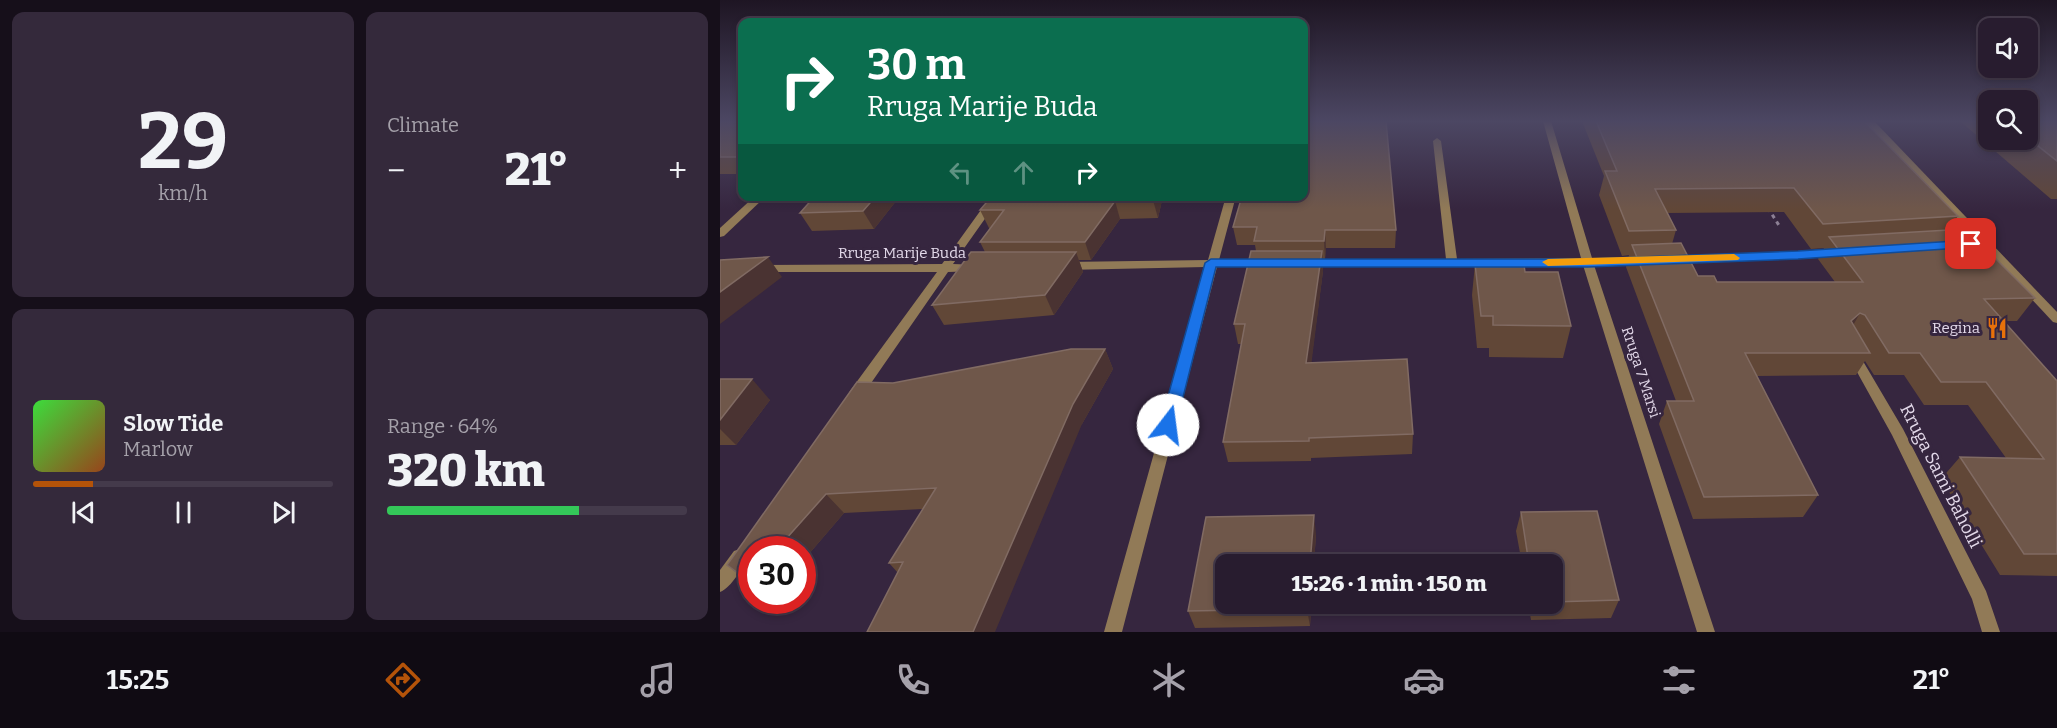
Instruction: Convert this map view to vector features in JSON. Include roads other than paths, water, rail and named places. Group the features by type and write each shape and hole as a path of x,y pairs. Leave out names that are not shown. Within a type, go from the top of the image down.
{"street":[{"path":"1438,150 1452,262"},
{"name":"Rruga 7 Marsi","path":"1556,150 1588,263 1706,632"},
{"path":"1897,150 2057,319"},
{"path":"720,234 756,201"},
{"path":"849,402 992,201"},
{"path":"1113,632 1230,201"},
{"path":"1966,244 1984,243"},
{"path":"1049,266 1211,263 1588,263 1844,252"},
{"name":"Rruga Marije Buda","path":"744,268 991,267"},
{"name":"Rruga Sami Baholli","path":"1846,342 1898,433 1980,597 1991,632"},
{"path":"720,584 738,559"}],"place":[{"name":"Regina","path":"1997,328"}]}
